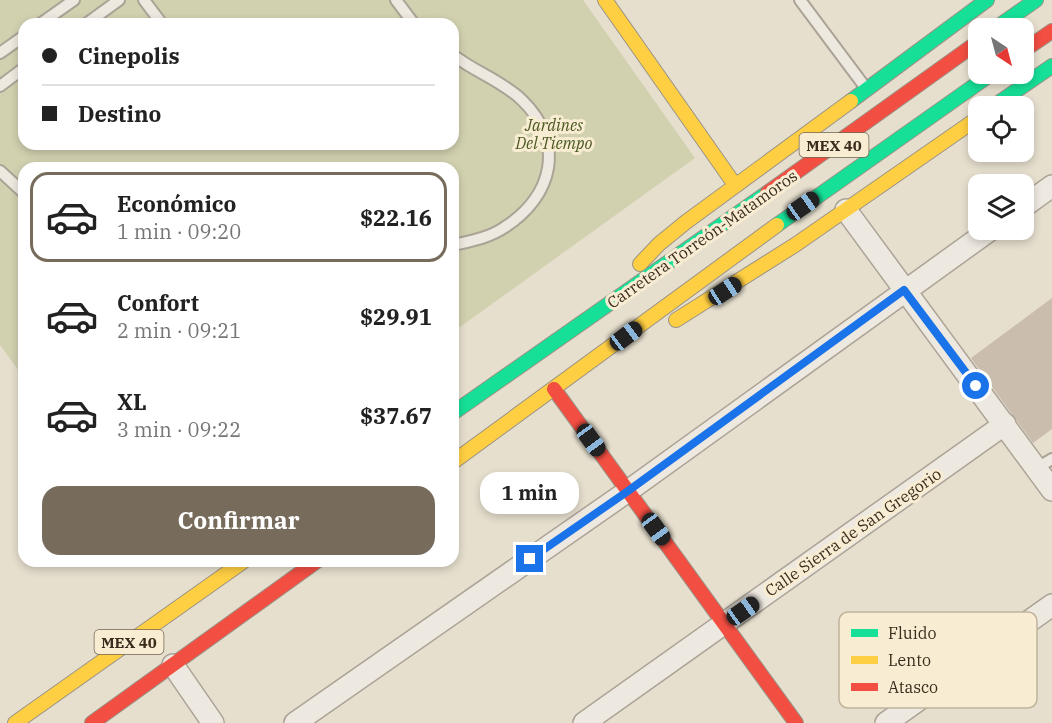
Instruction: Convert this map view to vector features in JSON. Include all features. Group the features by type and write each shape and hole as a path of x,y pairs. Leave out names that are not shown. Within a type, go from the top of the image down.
{"main road":[{"path":"600,311 659,244 735,185 987,0"},
{"path":"1010,18 1036,0"},
{"path":"608,4 735,185"},
{"path":"1034,43 1052,31"},
{"name":"Carretera Torreón-Matamoros","path":"459,409 691,248 968,49"},
{"path":"1008,96 1052,66"},
{"name":"MEX 40","path":"459,458 592,362 709,273 977,84"},
{"path":"592,362 691,312 846,210 968,125"},
{"path":"554,389 796,723"},
{"name":"MEX 40","path":"15,723 236,567"},
{"name":"MEX 40","path":"92,723 309,567"}],"street":[{"path":"1034,199 1052,186"},
{"path":"846,210 1005,424 1045,464 1052,490"},
{"path":"295,723 628,491 976,240"},
{"name":"Calle Sierra de San Gregorio","path":"584,723 1005,424"},
{"path":"1037,616 1052,605"},
{"path":"173,665 213,723"},
{"path":"886,723 907,708"}],"lane":[{"path":"48,18 74,0"},
{"path":"94,18 119,0"},
{"path":"144,0 158,18"},
{"path":"396,0 410,18"},
{"path":"608,4 623,0"},
{"path":"800,0 867,89"},
{"path":"0,53 18,40"},
{"path":"459,60 523,101 546,136 550,160 543,184 533,201 506,227 488,236 459,244"},
{"path":"0,86 18,72"},
{"path":"0,171 18,188"}],"green space":[{"name":"Jardines Del Tiempo","path":"0,0 583,0 695,158 459,328 459,162 18,162 18,370 0,345"}],"building":[{"path":"1052,298 1052,429 1033,443 971,358"}],"traffic: fast":[{"path":"851,101 987,0"},
{"path":"1010,18 1036,0"},
{"path":"1008,96 1052,66"},
{"path":"777,225 977,84"},
{"path":"459,409 767,193"}],"traffic: slow":[{"path":"605,0 735,185"},
{"path":"640,264 659,244 686,222 851,101"},
{"path":"676,320 795,245 968,125"},
{"path":"459,458 777,225"},
{"path":"15,723 236,567"}],"traffic: jam":[{"path":"1034,43 1052,31"},
{"path":"767,193 968,49"},
{"path":"554,389 796,723"},
{"path":"92,723 309,567"}],"route":[{"path":"530,559 628,491 904,290 976,386"}]}
